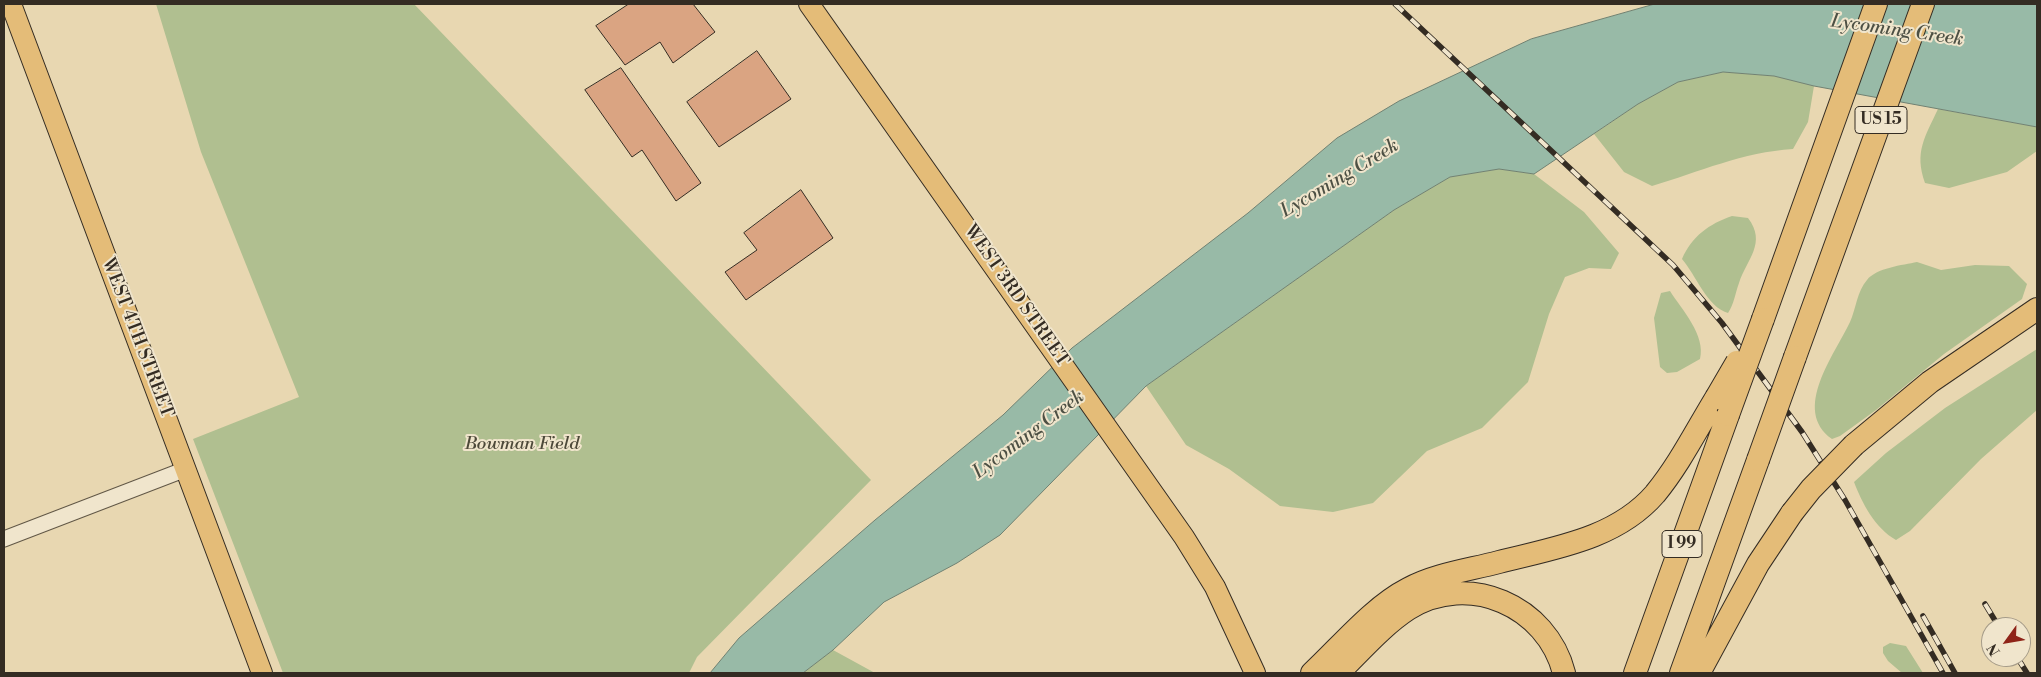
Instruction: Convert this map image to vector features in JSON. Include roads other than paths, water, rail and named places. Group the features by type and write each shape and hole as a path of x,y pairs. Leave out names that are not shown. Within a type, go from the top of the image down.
{"highway":[{"path":"1312,673 1378,610 1409,588 1435,578 1580,542 1608,530 1627,518 1644,505 1663,484 1722,406 1763,319 1876,4"},
{"name":"US 15","path":"1681,673 1923,4"},
{"path":"1699,673 1758,564 1792,513 1816,484 1854,445 1930,382 2037,309"},
{"name":"I 99","path":"1635,673 1722,406"},
{"path":"1338,673 1408,609 1440,596 1464,593 1495,598 1524,612 1549,637 1559,656 1564,673"}],"main road":[{"name":"WEST 4TH STREET","path":"10,4 262,673"},
{"name":"WEST 3RD STREET","path":"810,4 1147,483 1215,587 1255,673"}],"street":[{"path":"4,539 186,469"}],"water":[{"name":"Lycoming Creek","path":"1655,4 2037,4 2037,127 1814,86 1774,76 1723,72 1678,82 1638,104 1534,174 1499,169 1450,177 1394,210 1146,386 1000,535 957,563 884,602 833,650 803,673 710,673 739,638 875,520 1003,415 1072,348 1248,213 1337,138 1399,101 1531,39"}],"railway":[{"path":"1395,4 1673,265 1722,323 1802,432 1845,500 1943,673"},
{"path":"1985,604 1993,617"},
{"path":"1923,616 1955,673"},
{"path":"2023,667 2027,673"}],"park label":[{"name":"Bowman Field","path":"522,445"}]}
